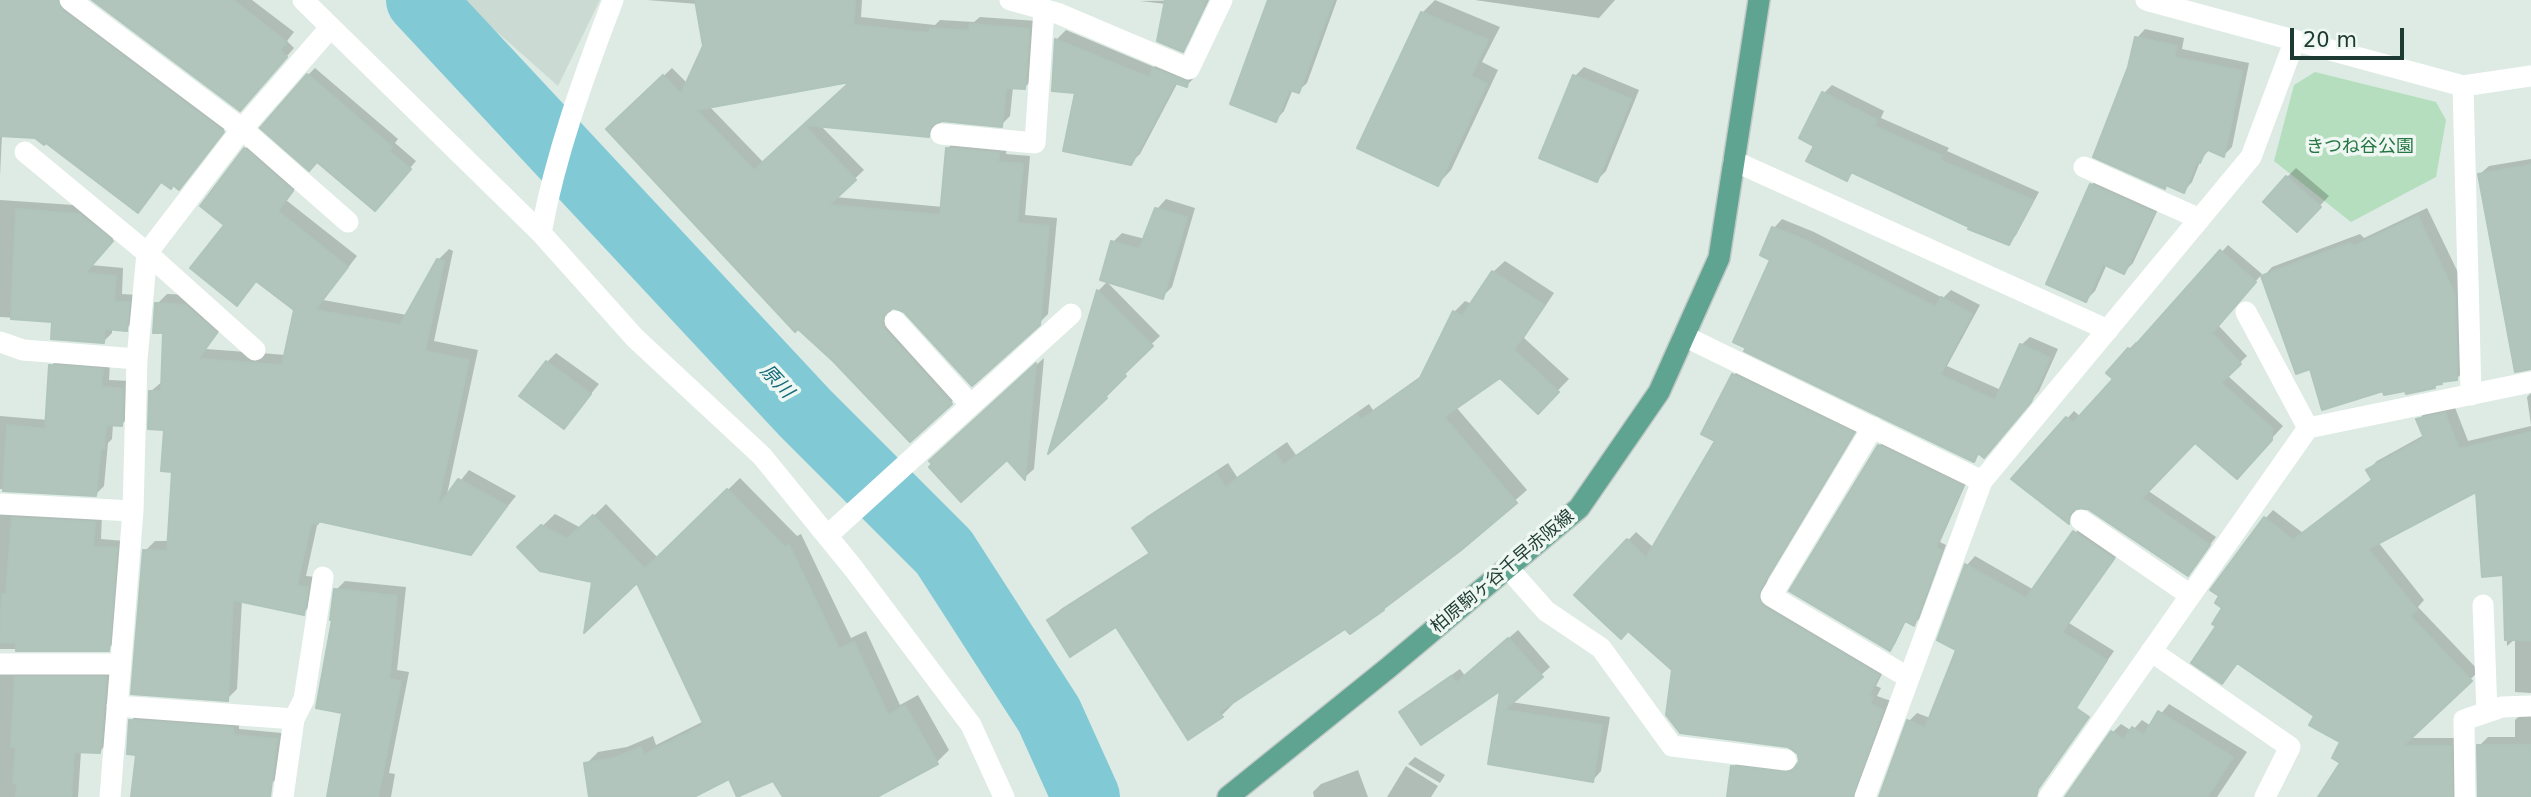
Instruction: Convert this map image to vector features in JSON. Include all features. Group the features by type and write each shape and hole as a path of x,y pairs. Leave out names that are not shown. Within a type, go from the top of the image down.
{"main road":[{"name":"柏原駒ヶ谷千早赤阪線","path":"1230,796 1579,508 1659,391 1719,258 1759,0"}],"street":[{"path":"70,0 242,129 348,222"},
{"path":"303,0 541,233 635,338 762,456 827,536 971,725 1004,797"},
{"path":"541,233 575,103 613,0"},
{"path":"1010,0 1044,9 1189,69 1222,0"},
{"path":"2146,0 2463,86 2531,76"},
{"path":"941,134 1035,143 1044,9"},
{"path":"110,797 133,511 138,359 147,253 242,129 330,29"},
{"path":"1866,797 1982,481 2251,157 2295,40"},
{"path":"2463,86 2471,395"},
{"path":"24,152 147,253 255,349"},
{"path":"1734,161 2108,330"},
{"path":"2084,167 2200,219"},
{"path":"2246,312 2308,428"},
{"path":"827,536 1071,314"},
{"path":"895,321 970,404"},
{"path":"1684,336 1982,481"},
{"path":"0,342 23,350 138,359"},
{"path":"2049,797 2308,428 2531,382"},
{"path":"1872,427 1771,596 1909,678"},
{"path":"0,504 133,511"},
{"path":"2081,520 2190,595"},
{"path":"1508,568 1546,611 1601,648 1672,746 1786,760"},
{"path":"283,797 294,719 304,699 323,577"},
{"path":"2483,605 2487,712"},
{"path":"2151,650 2290,747 2265,797"},
{"path":"0,664 121,664"},
{"path":"117,706 294,719"},
{"path":"2465,797 2464,720 2502,707 2531,706"}],"shaded area":[{"path":"461,0 600,0 558,86"}],"green space":[{"name":"きつね谷公園","path":"2315,72 2436,102 2446,120 2436,177 2351,222 2274,161 2294,85"}],"building":[{"path":"0,0 57,0 62,10 224,132 179,190 173,185 171,189 161,182 138,213 46,143 44,145 35,138 0,136"},
{"path":"92,0 233,0 287,42 280,50 287,57 240,111"},
{"path":"695,0 855,0 853,25 929,33 930,28 969,31 970,24 1029,29 1025,89 1006,88 1002,127 942,121 931,126 929,137 804,125 856,180 829,205 940,215 946,148 999,153 998,162 1023,164 1017,223 1049,226 1040,325 972,386 904,312 893,308 883,316 885,330 952,404 910,442 833,361 798,329 795,332 606,129 663,75 681,94 703,46","holes":["850,82 754,170 696,110"]},
{"path":"1165,0 1205,0 1183,52 1157,41"},
{"path":"1268,0 1333,0 1299,93 1289,90 1276,122 1230,104"},
{"path":"1421,12 1488,40 1471,76 1487,84 1438,186 1357,148"},
{"path":"2135,37 2177,46 2174,57 2242,71 2224,157 2206,149 2200,163 2197,161 2184,193 2166,185 2165,189 2093,157 2128,67"},
{"path":"1055,39 1150,78 1152,68 1188,82 1187,87 1175,83 1131,165 1063,151 1075,93 1052,91"},
{"path":"307,74 392,147 389,151 411,169 375,211 317,162 309,171 260,128"},
{"path":"1573,75 1631,99 1597,182 1539,158"},
{"path":"1822,92 1877,120 1874,126 1942,156 1940,160 2033,200 2009,245 1968,229 1969,227 1851,172 1847,181 1806,161 1814,146 1799,138"},
{"path":"244,148 293,191 278,211 348,267 315,310 400,325 437,259 444,261 425,351 469,360 437,508 458,479 507,506 471,555 318,521 318,524 311,523 297,586 308,587 304,615 233,600 228,701 131,694 143,550 167,551 172,472 161,471 164,430 148,429 149,391 161,391 163,333 153,333 155,303 185,305 217,333 198,359 282,365 294,310 256,281 237,306 190,268 224,225 200,206"},
{"path":"2531,165 2531,369 2515,372 2478,174"},
{"path":"2286,176 2321,207 2297,232 2263,202"},
{"path":"2090,184 2154,213 2124,274 2103,264 2086,302 2046,284"},
{"path":"1155,208 1187,217 1163,299 1100,280 1111,241 1139,249"},
{"path":"16,209 79,214 113,241 85,273 116,276 114,302 129,302 127,331 105,329 104,343 51,339 52,322 11,319"},
{"path":"2418,216 2455,295 2457,380 2441,382 2442,384 2434,385 2435,388 2406,394 2405,391 2384,395 2383,391 2322,410 2310,369 2296,374 2261,276 2350,243 2354,246"},
{"path":"1772,227 1805,240 1936,307 1941,297 1972,314 1940,375 1995,400 2020,344 2050,358 2031,402 1984,458 1978,453 1974,462 1744,351 1746,348 1733,342 1770,260 1760,255"},
{"path":"2220,250 2256,282 2212,333 2241,364 2221,383 2272,428 2272,440 2237,479 2195,443 2142,498 2210,545 2188,576 2088,509 2075,509 2070,513 2069,524 2011,479 2066,417 2073,423 2113,379 2106,373 2128,348 2131,350"},
{"path":"1492,271 1544,305 1514,350 1559,392 1538,414 1500,378 1444,417 1517,503 1384,610 1350,634 1345,629 1219,712 1223,717 1188,740 1116,627 1070,657 1047,620 1150,554 1132,528 1216,473 1225,487 1275,452 1283,465 1357,414 1361,420 1420,378 1453,311 1462,316"},
{"path":"1097,290 1153,346 1124,374 1126,376 1105,397 1107,398 1048,454"},
{"path":"546,361 591,394 564,429 519,396"},
{"path":"1036,363 1025,480 1007,460 961,502 929,467 932,464 929,461"},
{"path":"49,365 103,369 101,387 123,389 122,426 106,425 96,496 3,491 7,425 45,429"},
{"path":"1732,374 1854,433 1758,596 1764,607 1879,675 1869,695 1873,696 1870,704 1883,710 1852,797 1727,797 1731,766 1790,772 1799,762 1798,754 1788,747 1680,733 1666,715 1672,670 1628,631 1621,639 1574,595 1627,539 1646,558 1715,441 1701,434"},
{"path":"2445,413 2459,449 2531,432 2531,640 2505,640 2503,575 2482,577 2476,492 2368,549 2417,610 2410,616 2472,681 2403,746 2451,746 2452,797 2318,797 2340,763 2332,758 2340,742 2309,725 2314,716 2237,663 2222,684 2191,663 2216,626 2212,624 2222,608 2215,603 2219,596 2210,590 2264,517 2293,540 2372,480 2366,470 2424,438 2416,419"},
{"path":"1878,445 1963,486 1936,547 1942,551 1914,626 1905,621 1890,651 1789,591"},
{"path":"727,489 785,547 789,545 839,649 854,642 888,715 905,705 938,764 877,797 783,797 773,781 737,797 729,779 694,797 589,797 584,763 614,758 641,747 644,755 704,725 637,583 584,633 592,582 540,571 517,547 541,525 567,539 593,515 645,569"},
{"path":"12,518 95,522 93,547 117,548 109,651 16,651 16,643 0,642 2,594 6,594"},
{"path":"2073,531 2114,559 2062,632 2107,660 2076,708 2089,717 2038,789 2036,797 1879,797 1907,720 1925,728 1956,650 1937,640 1965,564 2026,598"},
{"path":"334,589 397,596 389,679 401,681 378,797 327,797 342,713 316,708 332,620"},
{"path":"1508,638 1543,677 1504,710 1602,725 1593,782 1488,764 1500,691 1421,745 1399,712 1451,676 1456,683"},
{"path":"15,677 106,677 100,753 74,752 71,797 16,797 17,783 13,783 16,747 11,747"},
{"path":"2158,711 2233,757 2207,797 2065,797 2111,731 2124,740 2132,727 2144,735"},
{"path":"129,720 226,727 233,728 233,735 277,739 270,797 131,797 136,755 127,754"},
{"path":"2477,745 2531,745 2531,797 2478,797"}],"waterway":[{"name":"原川","path":"420,0 805,413 944,552 1049,715 1086,797"}]}
